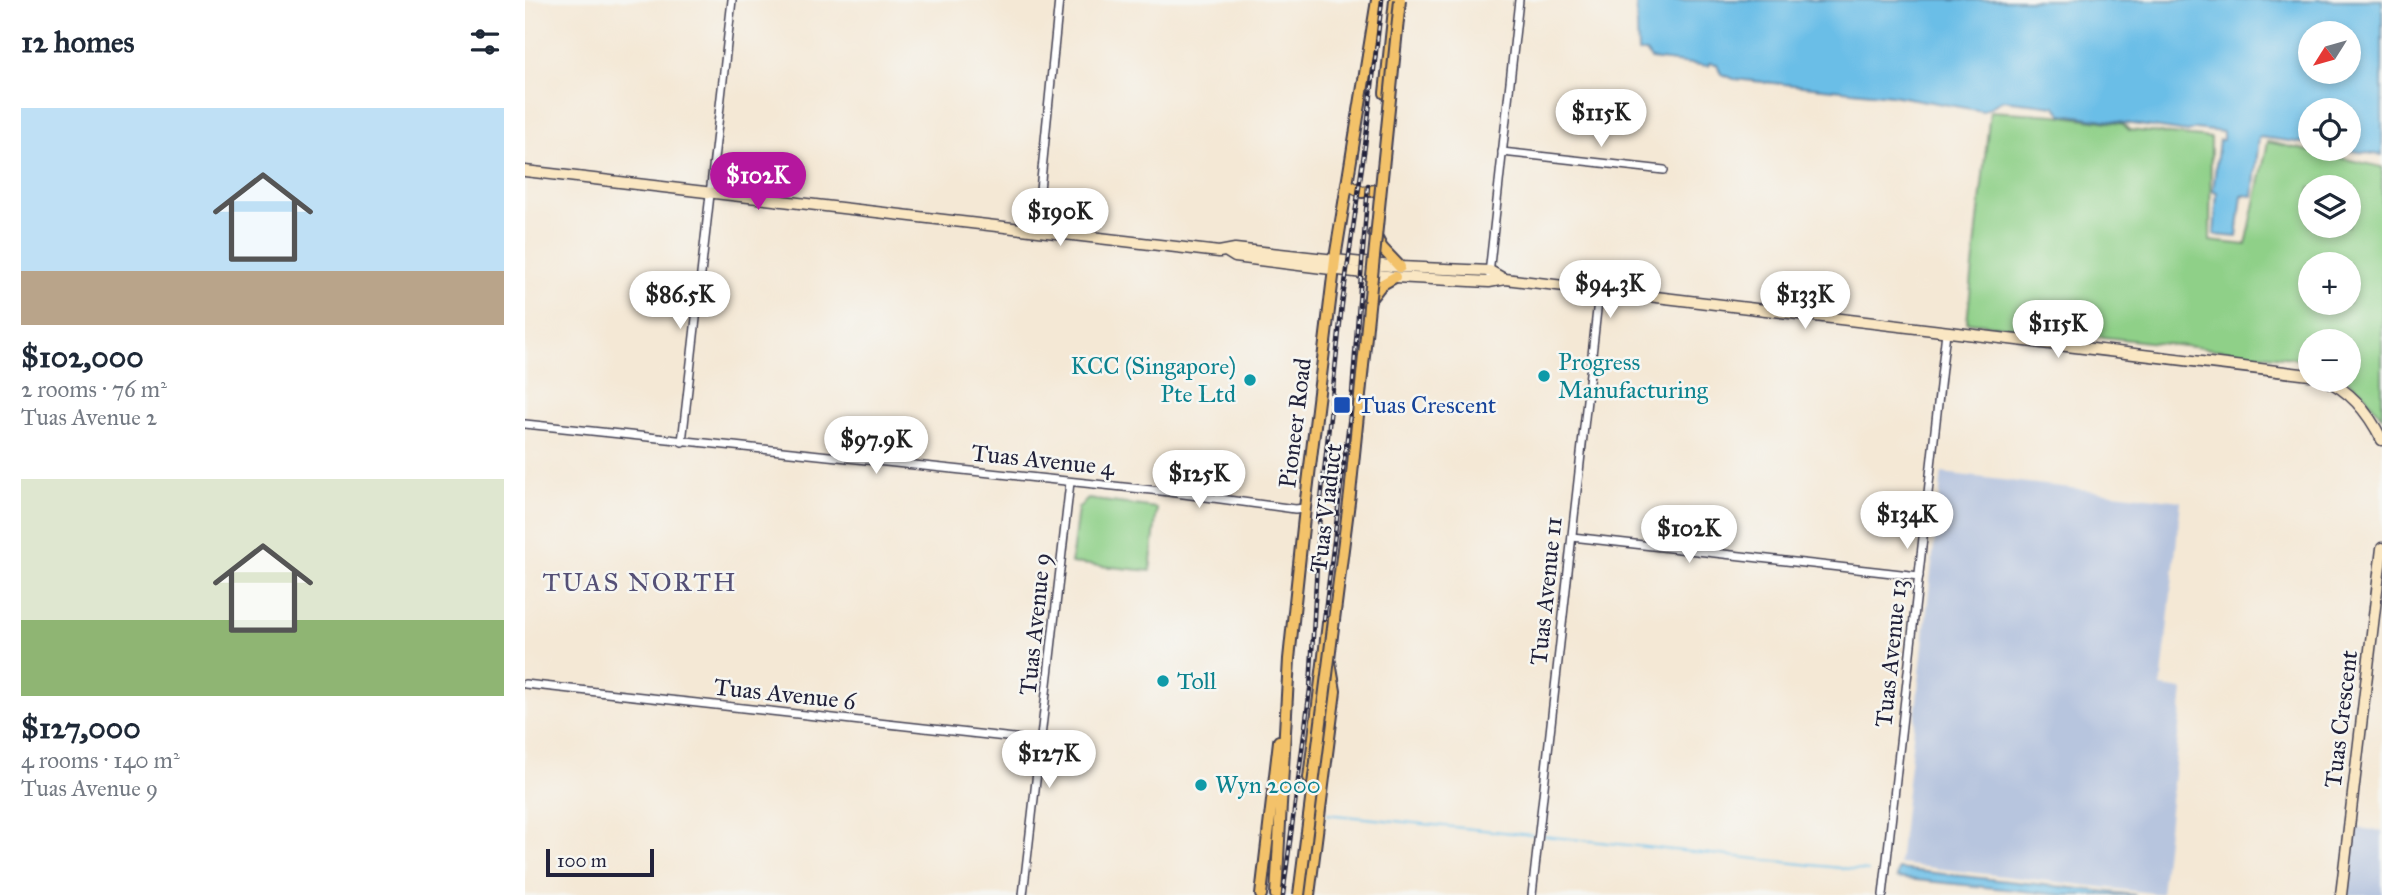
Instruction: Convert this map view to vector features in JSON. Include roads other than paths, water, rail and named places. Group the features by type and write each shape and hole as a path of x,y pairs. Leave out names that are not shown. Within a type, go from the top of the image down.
{"main road":[{"path":"1296,895 1344,515 1397,0"},
{"name":"Tuas Viaduct","path":"1296,895 1329,659 1372,289 1397,0"},
{"name":"Pioneer Road","path":"1276,895 1289,665 1305,508 1335,265 1377,1"},
{"path":"1347,184 1362,192 1376,190"},
{"path":"1366,304 1381,285 1398,272 1381,248 1373,230"},
{"path":"1308,895 1335,691 1329,659"},
{"path":"1261,895 1289,665"}],"street":[{"path":"682,442 732,0"},
{"path":"1035,230 1059,0"},
{"path":"1489,276 1519,0"},
{"path":"1502,152 1664,170"},
{"path":"525,171 709,190 1227,252 1235,257 1398,272 1489,276 1599,292 2298,374"},
{"name":"Tuas Avenue 11","path":"1532,895 1599,292"},
{"name":"Tuas Avenue 13","path":"1883,895 1946,332"},
{"path":"2348,392 2364,410 2382,440"},
{"name":"Tuas Avenue 4","path":"525,424 1305,508"},
{"name":"Tuas Avenue 9","path":"1023,895 1070,482"},
{"path":"1572,537 1919,576"},
{"name":"Tuas Crescent","path":"2341,895 2382,548"},
{"name":"Tuas Avenue 6","path":"525,684 1041,741"}],"water":[{"path":"1636,0 2382,0 2382,155 2361,152 2361,98 2298,98 2298,142 2259,137 2253,196 2242,195 2237,237 2214,235 2217,192 2213,191 2219,140 2223,140 2223,132 2195,129 2188,132 2062,114 2055,106 2003,100 1983,111 1891,95 1734,79 1721,74 1717,64 1709,63 1708,66 1651,59 1646,52 1638,52"},
{"path":"1898,869 2136,895 2062,895 1897,878"}],"waterway":[{"path":"1326,814 1532,835"},
{"path":"1544,836 1868,871"}],"railway":[{"path":"1283,895 1310,689 1320,510 1342,304 1365,146 1382,0"},
{"path":"1324,620 1351,407 1368,185"}],"place":[{"name":"Progress Manufacturing","path":"1544,376"},
{"name":"KCC (Singapore) Pte Ltd","path":"1250,380"},
{"name":"Tuas Crescent","path":"1342,405"},
{"name":"Toll","path":"1163,681"},
{"name":"Wyn 2000","path":"1201,785"}],"district":[{"name":"TUAS NORTH","path":"640,582"}]}
